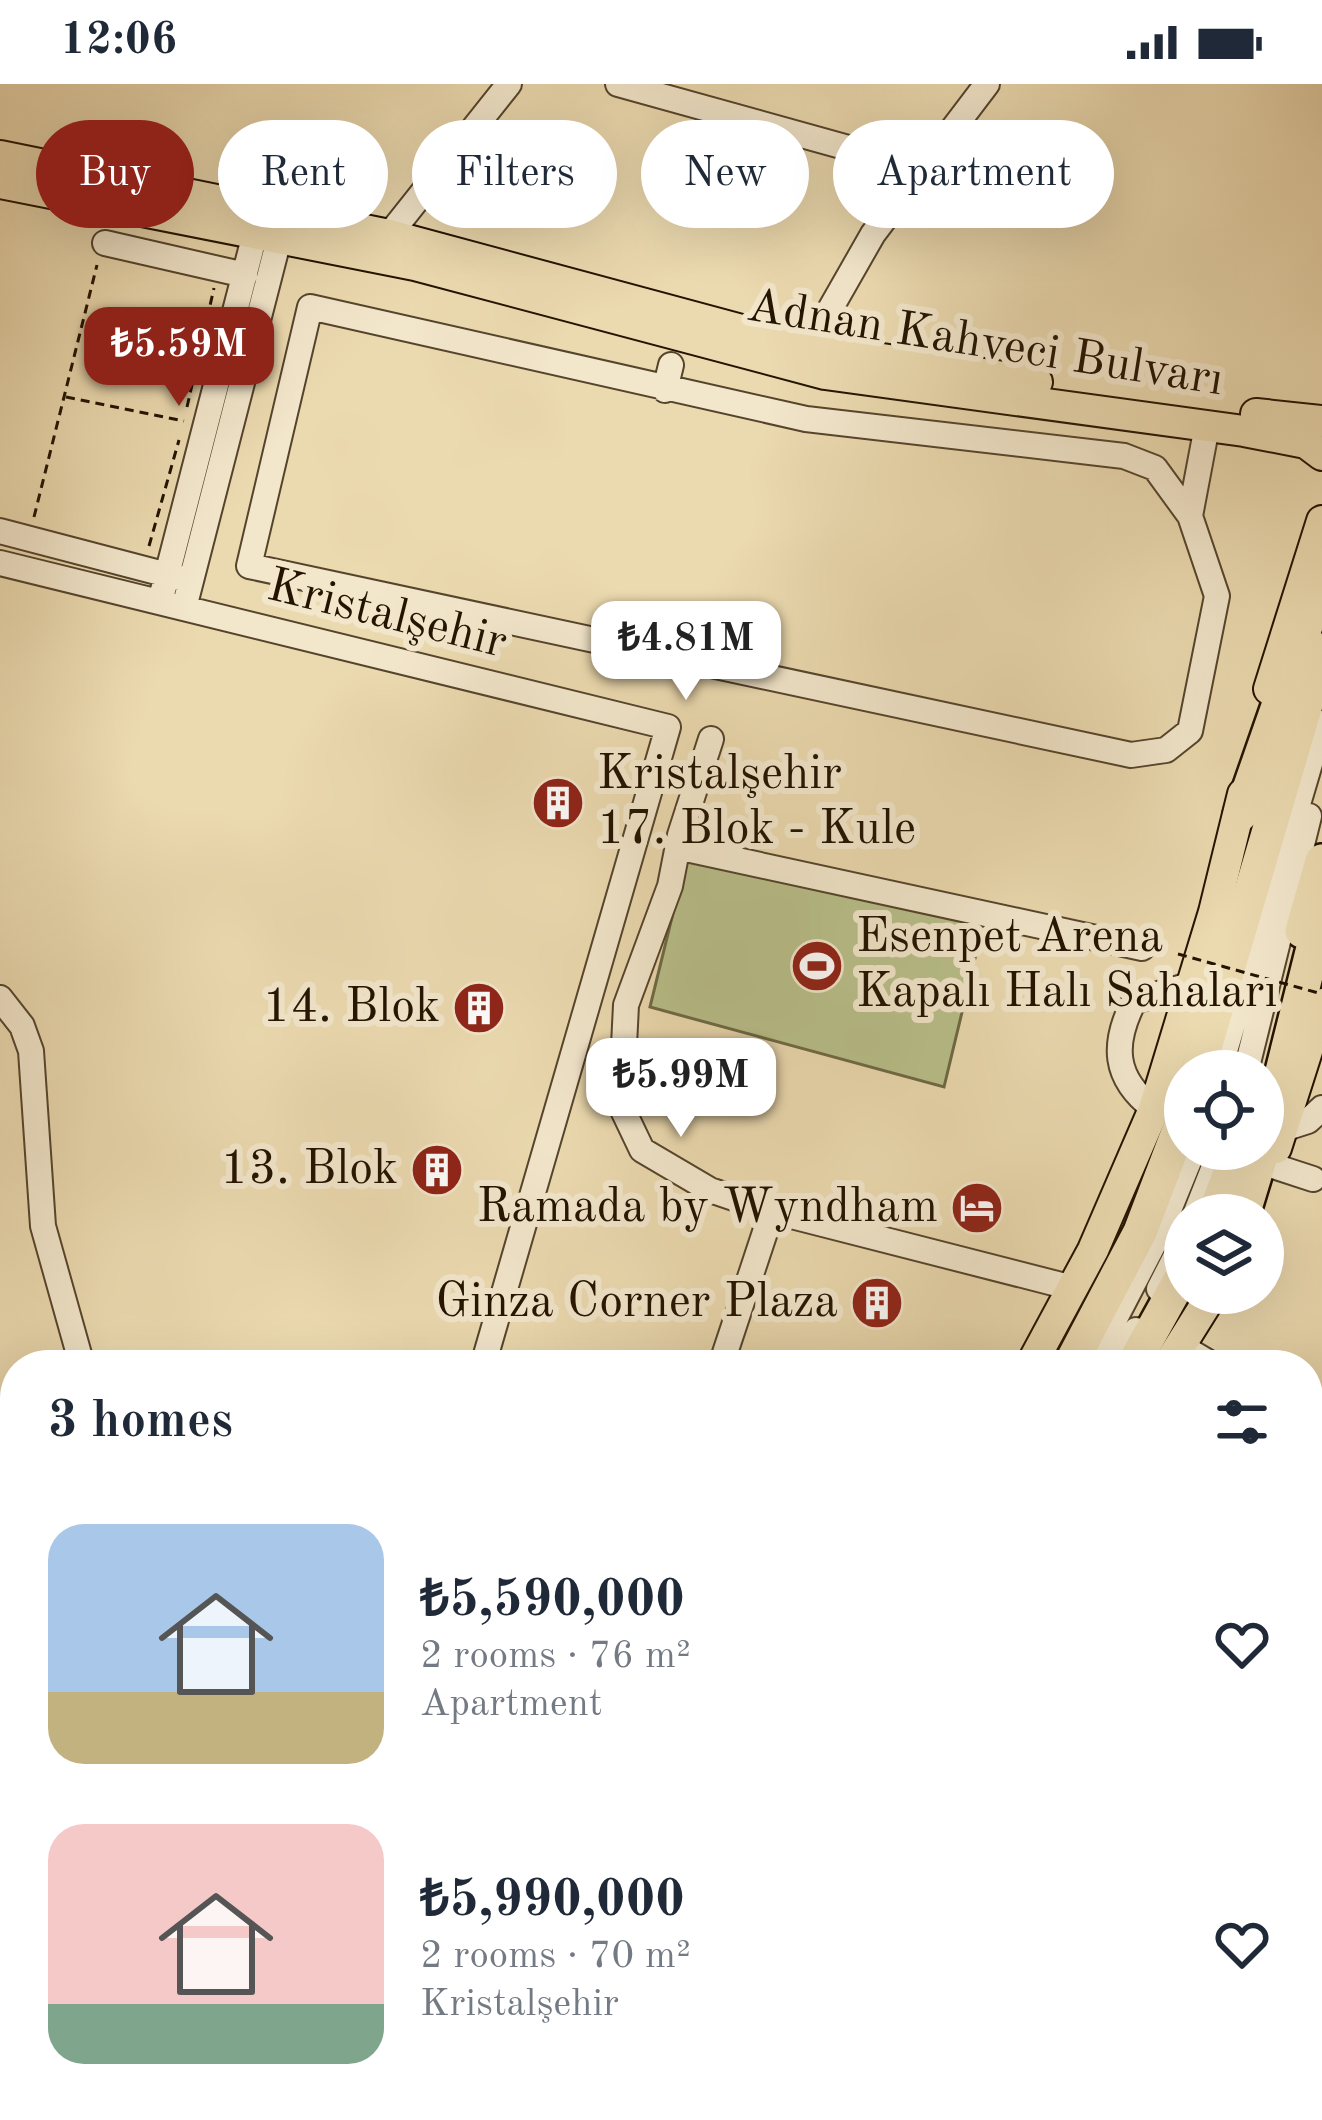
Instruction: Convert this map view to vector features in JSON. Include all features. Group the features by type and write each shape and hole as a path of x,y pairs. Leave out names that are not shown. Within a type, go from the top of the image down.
{"highway":[{"path":"1240,814 1322,580"},
{"path":"1204,1050 1322,650"},
{"path":"1269,1050 1322,861"},
{"path":"1284,1084 1322,912"},
{"path":"1047,1350 1140,1232 1164,1132"},
{"path":"1141,1350 1164,1309"},
{"path":"1162,1350 1189,1314"}],"main road":[{"name":"Adnan Kahveci Bulvarı","path":"0,156 386,246 804,358 1285,438 1322,455"},
{"name":"Adnan Kahveci Bulvarı","path":"0,183 268,232 386,246"},
{"name":"Adnan Kahveci Bulvarı","path":"804,358 1322,421"},
{"path":"1180,1050 1192,984 1271,682 1322,521"},
{"path":"1284,1110 1321,1009"},
{"path":"1043,1350 1164,1120"},
{"path":"1193,1350 1199,1314"}],"street":[{"path":"618,84 833,144"},
{"path":"960,120 987,84"},
{"path":"386,246 498,88"},
{"path":"804,358 878,228"},
{"path":"172,605 251,282 268,232"},
{"path":"102,252 251,282"},
{"path":"1190,517 1154,468 1124,456 806,419 668,378 550,364 517,350 310,307 249,566 1143,755 1166,750 1190,731 1212,625 1215,582 1190,517 1207,426"},
{"path":"0,531 179,578"},
{"name":"Kristalşehir","path":"0,563 668,727 487,1350"},
{"path":"1225,1050 1322,723"},
{"path":"711,739 677,847 670,886 626,1004 621,1106 642,1150 710,1190 772,1211 1072,1288"},
{"path":"1251,1050 1322,767"},
{"path":"677,847 1142,948"},
{"path":"1164,1108 1132,1092 1116,1057 1122,1025 1134,1001 1192,984"},
{"path":"0,998 22,1026 31,1051 43,1226 78,1350"},
{"path":"1284,1138 1322,1110"},
{"path":"1284,1158 1313,1179"},
{"path":"1099,1350 1152,1250 1185,1170"},
{"path":"726,1350 772,1211"},
{"path":"1122,1350 1164,1275"}],"path":[{"path":"31,530 102,252"},
{"path":"145,559 184,422 214,286"},
{"path":"64,396 184,422"},
{"path":"1178,954 1321,1009"}],"green space":[{"name":"Esenpet Arena Kapalı Halı Sahaları","path":"692,836 983,925 944,1087 650,1007"}],"place":[{"name":"Kristalşehir 17. Blok - Kule","path":"558,803"},
{"name":"Esenpet Arena Kapalı Halı Sahaları","path":"817,966"},
{"name":"14. Blok","path":"479,1008"},
{"name":"13. Blok","path":"437,1170"},
{"name":"Ramada by Wyndham","path":"977,1208"},
{"name":"Ginza Corner Plaza","path":"877,1303"}]}
